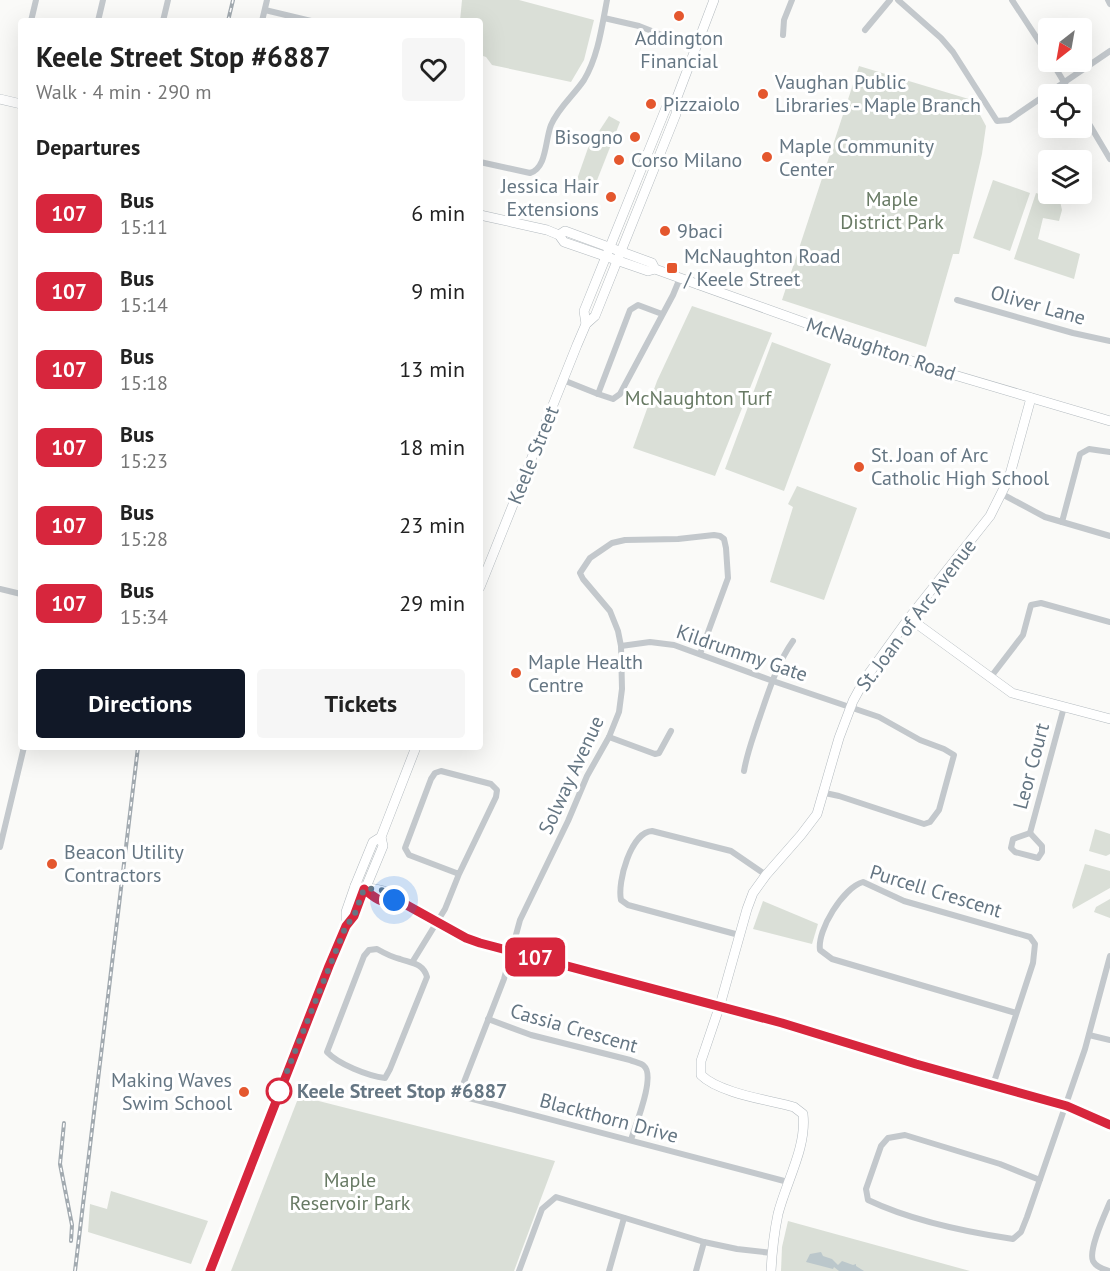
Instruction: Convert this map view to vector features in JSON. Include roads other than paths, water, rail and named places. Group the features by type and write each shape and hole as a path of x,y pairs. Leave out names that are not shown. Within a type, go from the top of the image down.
{"street":[{"path":"32,18 36,0"},
{"path":"99,18 103,0"},
{"path":"164,18 168,0"},
{"path":"263,18 267,0"},
{"path":"483,163 530,173 537,171 541,165 551,125 584,80 593,60 607,0"},
{"name":"Keele Street","path":"483,580 586,324 595,316 676,114 675,102 714,0"},
{"path":"783,35 783,26 792,0"},
{"path":"865,30 890,0"},
{"path":"898,0 941,38 953,52 997,121 1009,120 1110,51"},
{"path":"1012,0 1038,40"},
{"path":"1108,0 1110,4"},
{"path":"265,10 298,18"},
{"path":"604,18 639,27 695,48"},
{"path":"1058,72 1064,82"},
{"path":"0,99 18,103"},
{"name":"Keele Street","path":"586,324 584,311 607,251 666,108 675,102"},
{"path":"1092,129 1110,159"},
{"name":"McNaughton Road","path":"483,216 560,234 565,231 607,251 652,263 655,269 934,369 1110,421"},
{"path":"563,380 613,399 620,394 680,278"},
{"name":"Oliver Lane","path":"957,300 1073,333 1110,341"},
{"path":"598,394 631,308 638,305 662,314"},
{"name":"St. Joan of Arc Avenue","path":"771,1271 778,1216 804,1125 803,1114 794,1107 707,1081 700,1075 701,1061 753,893 817,814 825,793 839,738 865,679 909,618 990,516 1009,478 1031,398"},
{"path":"1062,522 1080,454 1089,449 1110,452"},
{"path":"1002,494 1034,512 1110,536"},
{"name":"Solway Avenue","path":"512,950 519,920 568,821 587,776 609,737 621,702 621,646 618,632 610,611 580,573 590,558 612,543 625,540 678,539 717,535 724,540 728,578 700,654"},
{"path":"0,589 18,593"},
{"path":"990,679 1023,635 1031,605 1041,603 1110,622"},
{"path":"909,618 1012,693 1110,719"},
{"path":"744,771 749,745 783,655 794,641"},
{"name":"Kildrummy Gate","path":"621,646 661,643 674,645 879,717 920,740 954,755 935,819 924,824 825,793"},
{"name":"Leor Court","path":"1030,833 1064,708"},
{"path":"609,737 655,754 659,753 671,731"},
{"path":"0,847 23,750"},
{"path":"210,1271 273,1105 346,926 354,916 360,887 382,846 381,837 416,750"},
{"path":"412,961 445,909 459,874 493,807 497,790 491,784 441,771 435,773 431,779 405,848 409,855 459,874"},
{"path":"739,935 628,904 621,900 621,884 627,862 640,835 646,831 652,831 731,851 766,875"},
{"name":"Leor Court","path":"1030,833 1042,846 1042,852 1038,858 1015,852 1011,848 1013,839 1030,833"},
{"name":"Purcell Crescent","path":"993,1084 1033,963 1035,944 1030,937 904,901 862,882 856,884 843,898 825,923 820,950 832,959 1016,1013"},
{"path":"360,887 373,897 386,902 394,900 480,943 720,1005 916,1064 1067,1106 1110,1125"},
{"path":"377,949 400,959 412,961 425,971 426,977 390,1070 384,1078 374,1077 333,1058 327,1052 364,956 369,950 377,949"},
{"name":"Blackthorn Drive","path":"512,950 504,979 464,1082 469,1098 788,1182"},
{"path":"1040,1180 1000,1164 905,1135 896,1135 888,1138 881,1146 866,1189 868,1200 882,1207 965,1232 1012,1239 1021,1232 1040,1180 1067,1106 1110,956"},
{"name":"Cassia Crescent","path":"488,1019 531,1035 630,1060 644,1066 649,1074 648,1086 631,1140"},
{"path":"1089,1035 1110,1040"},
{"path":"519,1271 542,1209 555,1197 704,1242 772,1253"},
{"path":"1109,1271 1093,1262 1091,1253 1110,1202"},
{"path":"609,1271 624,1218"},
{"path":"696,1271 704,1242"}],"railway":[{"path":"229,18 233,0"},
{"path":"75,1271 138,750"},
{"path":"64,1123 60,1164 72,1225 71,1241"}],"place":[{"name":"Addington Financial","path":"679,16"},
{"name":"Vaughan Public Libraries - Maple Branch","path":"763,94"},
{"name":"Pizzaiolo","path":"651,104"},
{"name":"Bisogno","path":"635,137"},
{"name":"Maple Community Center","path":"767,157"},
{"name":"Corso Milano","path":"619,160"},
{"name":"Jessica Hair Extensions","path":"611,197"},
{"name":"9baci","path":"665,231"},
{"name":"McNaughton Road / Keele Street","path":"672,268"},
{"name":"St. Joan of Arc Catholic High School","path":"859,467"},
{"name":"Maple Health Centre","path":"516,673"},
{"name":"Beacon Utility Contractors","path":"52,864"},
{"name":"Keele Street Stop #6887","path":"279,1091"},
{"name":"Making Waves Swim School","path":"244,1092"}],"park label":[{"name":"Maple District Park","path":"892,210"},
{"name":"McNaughton Turf","path":"698,398"},
{"name":"Maple Reservoir Park","path":"350,1192"}]}
